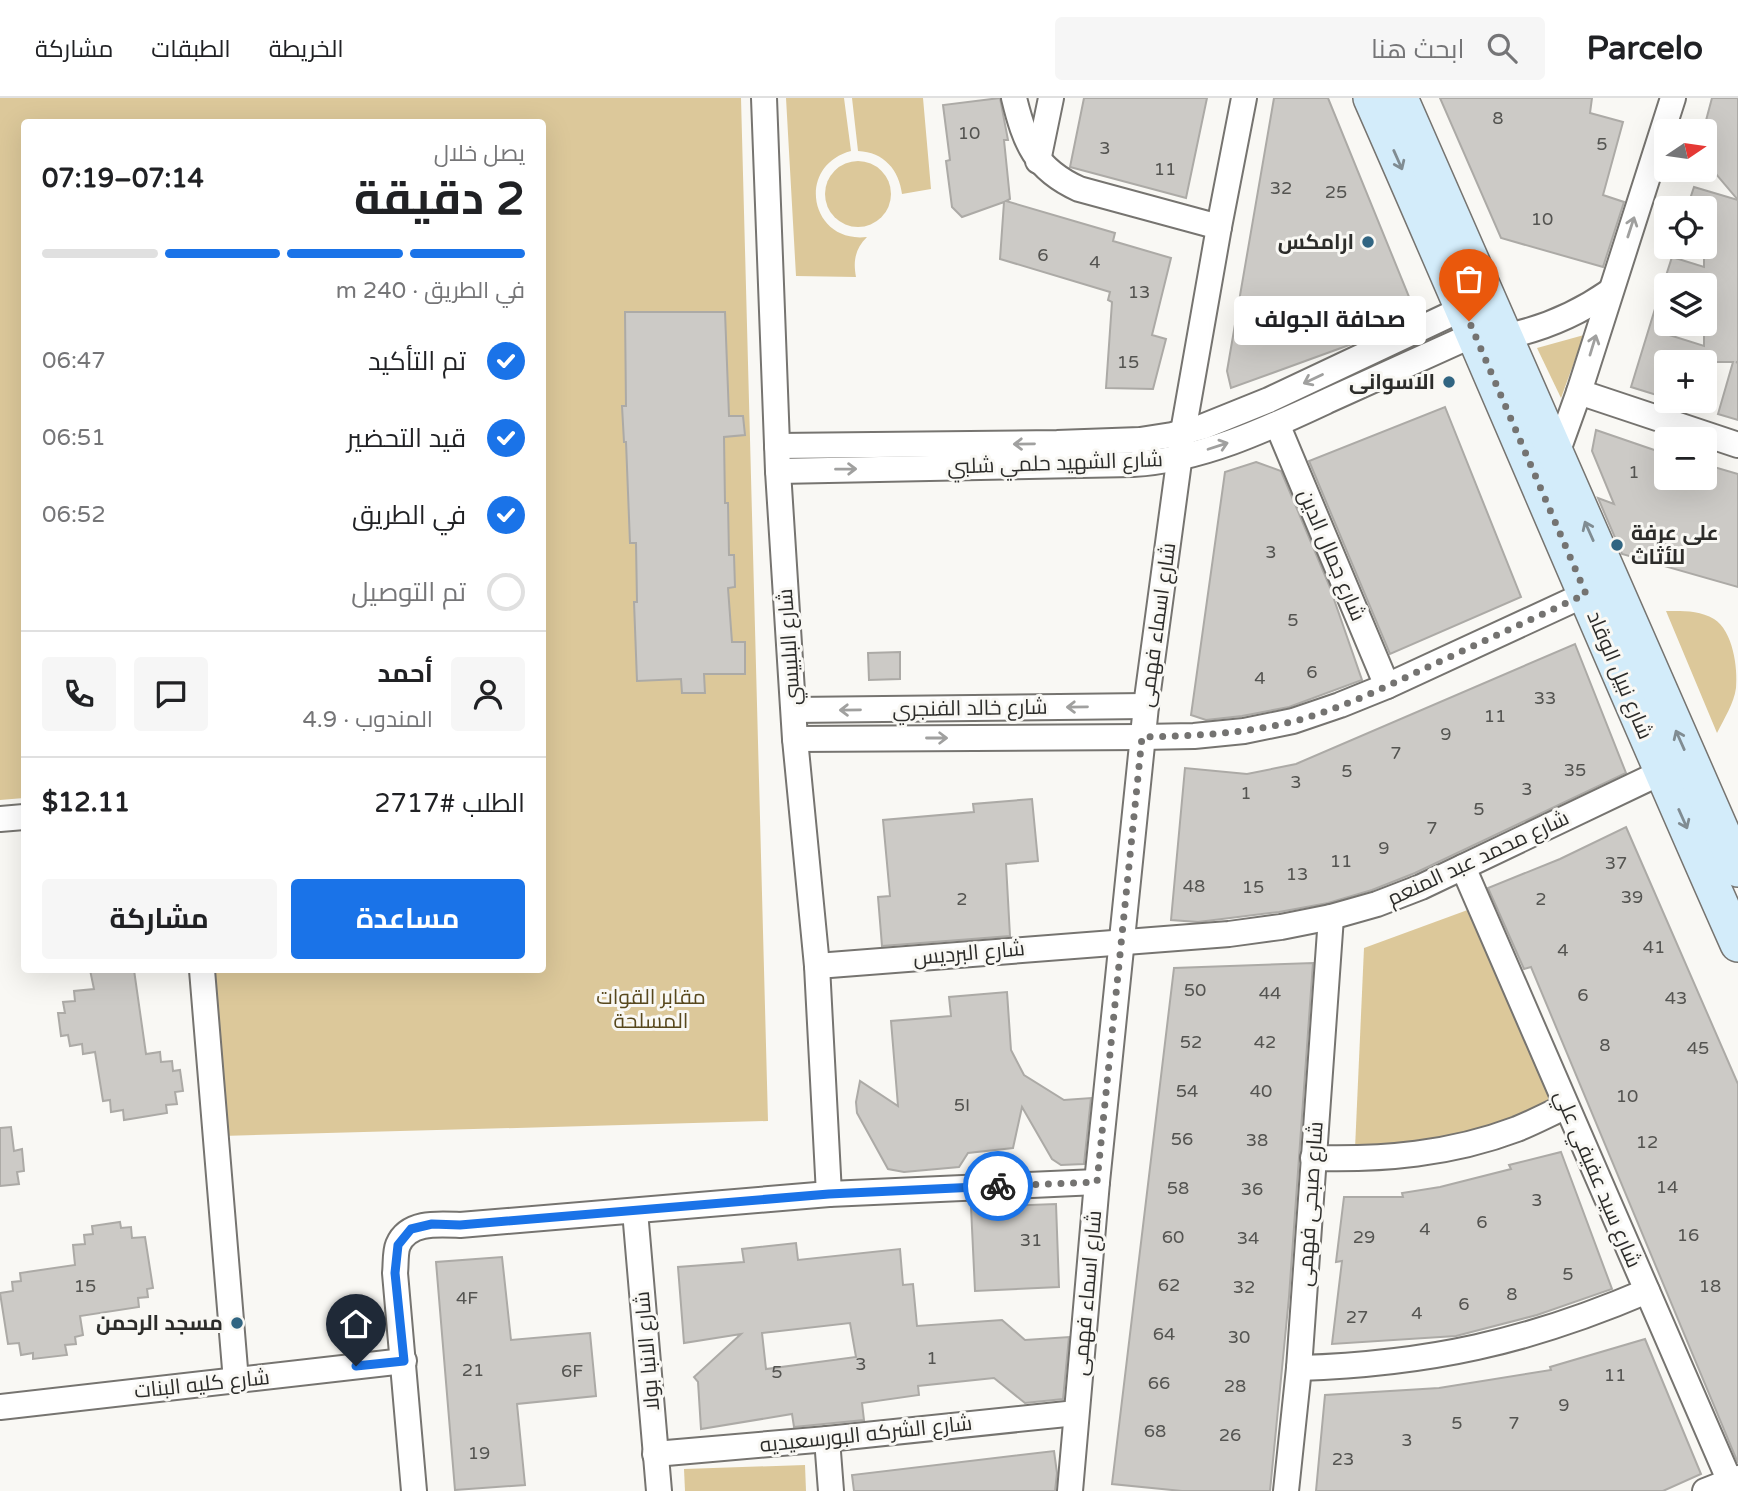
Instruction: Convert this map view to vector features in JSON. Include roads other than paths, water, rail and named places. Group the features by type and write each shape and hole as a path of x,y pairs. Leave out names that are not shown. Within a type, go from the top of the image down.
{"street":[{"name":"شارع البلبيسي","path":"764,98 778,471 795,739 817,965 829,1194"},
{"path":"1014,98 1024,136 1038,161 1049,173 1079,189 1219,227"},
{"path":"1038,161 1051,98"},
{"name":"شارع اسماء فهمى","path":"1070,1491 1097,1182 1142,737 1183,432 1244,98"},
{"name":"شارع نبيل الوقاد","path":"1371,98 1481,326 1556,456 1738,869"},
{"name":"شارع نبيل الوقاد","path":"1400,98 1481,326 1586,594 1738,944"},
{"path":"1556,456 1579,392 1670,101"},
{"path":"1481,326 1531,331 1559,322 1609,292"},
{"name":"شارع الشهيد حلمي شلبي","path":"777,446 1140,440 1183,432 1481,326"},
{"name":"شارع الشهيد حلمي شلبي","path":"778,471 1133,464 1179,458 1277,424 1481,326"},
{"path":"1579,392 1738,445"},
{"name":"شارع جمال الدين","path":"1277,424 1387,686"},
{"name":"شارع خالد الفنجري","path":"795,739 1142,737 1244,732 1293,721 1340,705 1586,594"},
{"name":"شارع خالد الفنجري","path":"793,710 1146,706"},
{"name":"شارع محمد عبد المنعم","path":"1122,941 1281,928 1331,917 1421,887 1662,772"},
{"path":"0,818 21,817"},
{"name":"شارع سيد عفيفي علي","path":"1463,867 1647,1291 1734,1483"},
{"name":"شارع صبحى فهمى","path":"1286,1491 1299,1368 1331,917"},
{"name":"شارع البرديس","path":"817,965 1122,941"},
{"path":"202,973 236,1381"},
{"path":"1313,1158 1365,1160 1442,1150 1516,1129 1566,1106"},
{"path":"415,1491 395,1273 398,1245 411,1229 432,1224 460,1225 829,1194 1097,1182"},
{"name":"شارع الانبا بولا","path":"635,1211 659,1491"},
{"path":"1299,1368 1401,1362 1452,1354 1551,1328 1647,1291"},
{"name":"شارع كليه البنات","path":"0,1407 404,1361"},
{"name":"شارع الشركه البورسعيديه","path":"655,1454 1076,1413"},
{"path":"827,1439 831,1491"},
{"path":"1705,1491 1734,1483"}],"place":[{"name":"ارامكس","path":"1368,242"},
{"name":"صحافة الجولف","path":"1469,321"},
{"name":"الاسوانى","path":"1449,382"},
{"name":"على عرفة للأثاث","path":"1617,545"},
{"name":"مسجد الرحمن","path":"237,1323"}],"park label":[{"name":"مقابر القوات المسلحة","path":"651,1009"}]}
